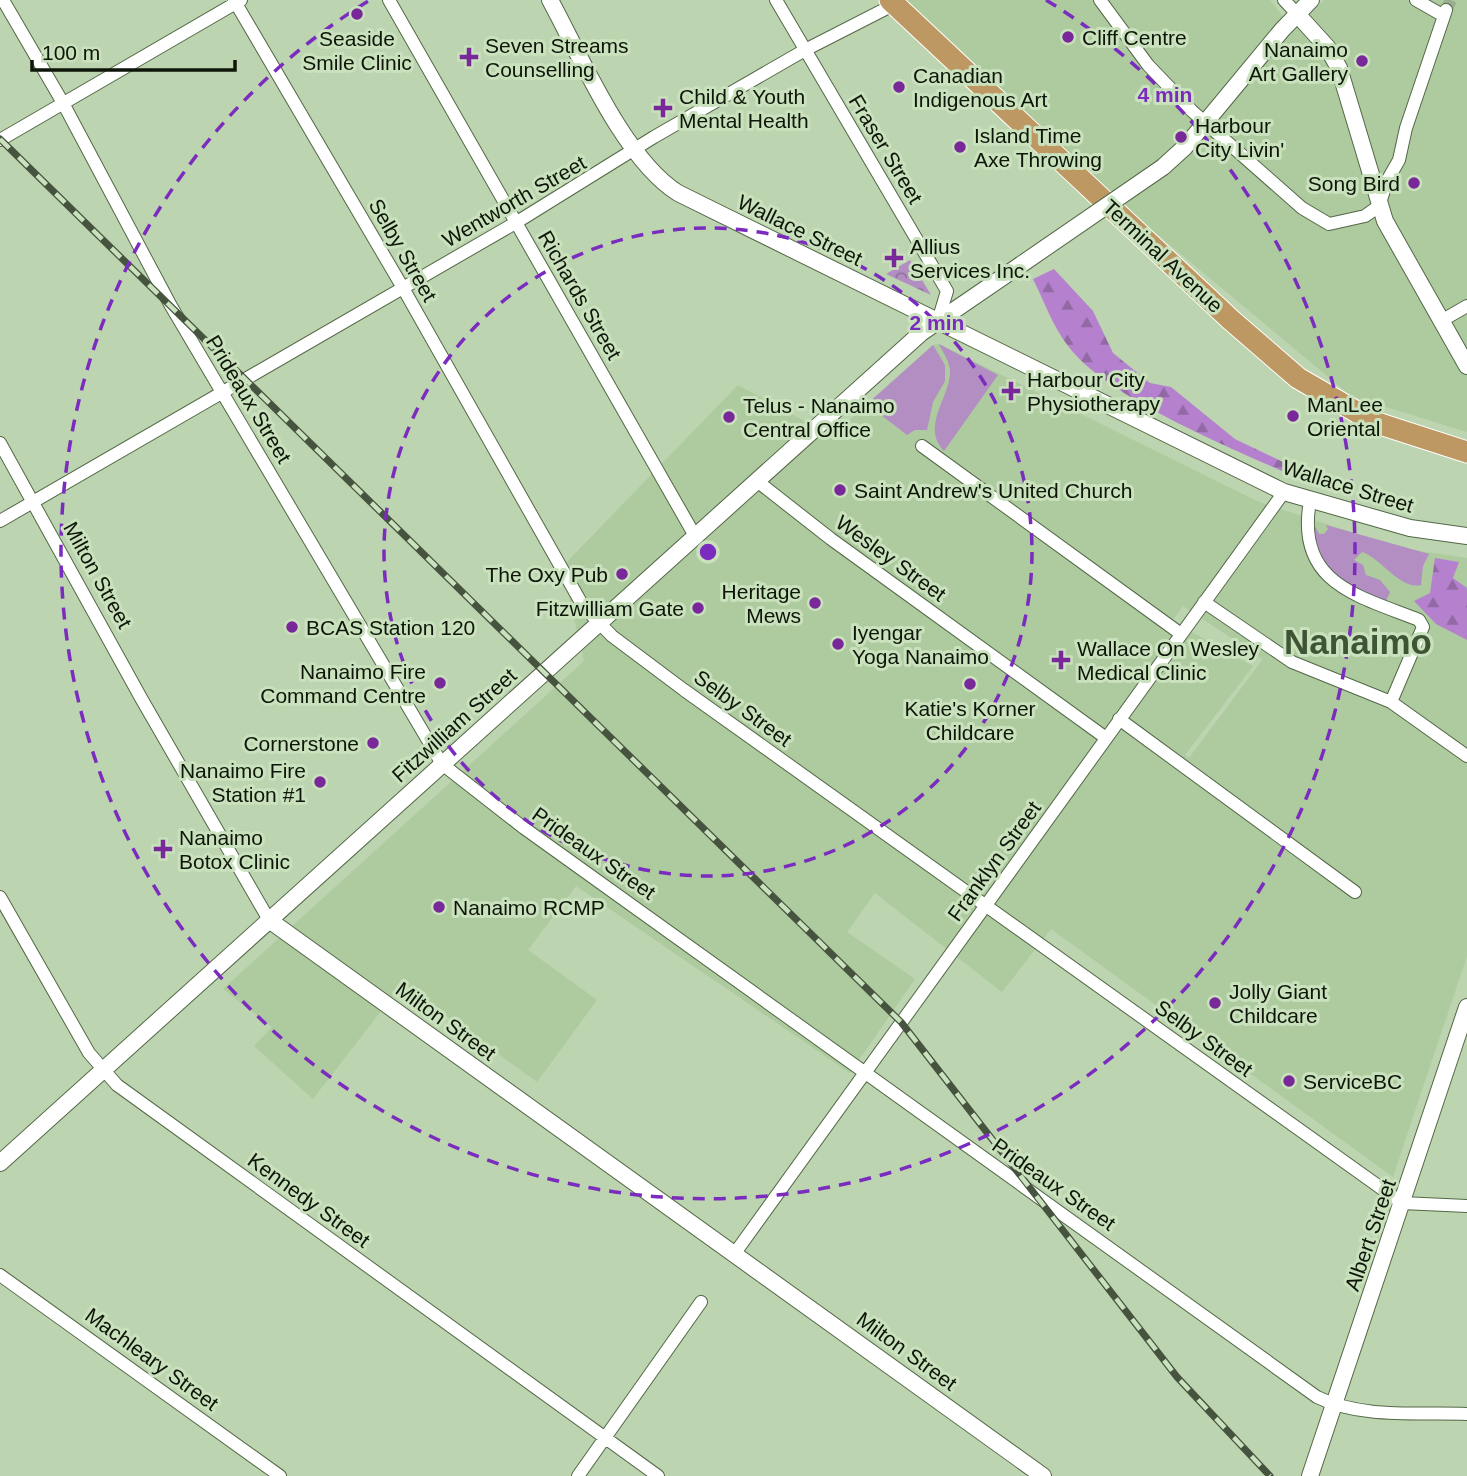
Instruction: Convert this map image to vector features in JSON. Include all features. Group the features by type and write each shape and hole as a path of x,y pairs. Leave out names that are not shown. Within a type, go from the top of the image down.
{"highway":[{"name":"Terminal Avenue","path":"892,1 1231,320 1298,378 1374,422 1467,452"}],"street":[{"name":"Prideaux Street","path":"4,0 63,103 171,306 336,580 442,764 524,828 1317,1397 1334,1405 1359,1410 1467,1414"},
{"name":"Richards Street","path":"389,0 695,536"},
{"name":"Wallace Street","path":"550,0 635,151 657,177 678,193 1284,492 1410,528 1467,537"},
{"name":"Fraser Street","path":"776,0 947,291 939,321"},
{"path":"1100,0 1158,77 1302,208 1328,224 1365,216 1379,206 1387,181 1399,160 1406,128 1445,13 1416,0"},
{"path":"1284,0 1328,47 1339,68 1379,206 1467,366"},
{"name":"Fitzwilliam Street","path":"0,1163 695,536 939,321 1163,167 1207,122 1311,0"},
{"path":"0,140 237,1"},
{"name":"Selby Street","path":"237,1 583,606 598,624 684,690 1402,1203"},
{"name":"Wentworth Street","path":"0,521 892,1"},
{"path":"1441,321 1467,306"},
{"name":"Milton Street","path":"0,443 141,698 269,920 1043,1476"},
{"path":"922,446 1181,634"},
{"name":"Wesley Street","path":"757,481 831,539 1106,738"},
{"name":"Franklyn Street","path":"735,1253 1284,492"},
{"path":"1310,501 1306,522 1323,572 1341,588 1419,620 1423,626 1391,702"},
{"path":"1204,602 1292,662 1391,702 1467,756"},
{"path":"1119,719 1355,891"},
{"name":"Kennedy Street","path":"0,897 89,1053 117,1086 658,1476"},
{"name":"Albert Street","path":"1310,1476 1467,1007"},
{"path":"1402,1203 1467,1206"},
{"name":"Machleary Street","path":"0,1275 280,1476"},
{"path":"578,1476 701,1303"}],"shaded area":[{"path":"890,0 1270,0 1294,31 1324,0 1467,0 1467,432 1351,396 1128,210"},
{"path":"939,344 1259,502 1400,548 1467,558 1467,956 1393,1177 1051,929 1002,992 875,893 847,932 915,979 850,1073 576,886 528,950 597,1000 537,1082 402,984 313,1099 254,1046 272,1027 223,989 584,661 562,567 738,385 832,436 933,345","holes":["1183,606 1263,659 1189,758 1185,755 1253,666 1172,621"]}],"green space":[{"path":"910,260 931,295 886,274"},
{"path":"1054,269 1093,311 1113,353 1150,383 1171,387 1235,439 1306,473 1296,477 1174,421 1112,385 1086,365 1063,339 1033,279"},
{"path":"939,344 998,375 944,451 938,442 935,423 950,370"},
{"path":"933,345 945,365 945,381 933,402 927,430 915,430 907,435 867,404"},
{"path":"1326,525 1429,554 1423,566 1421,585 1406,583 1362,552 1354,560 1363,565 1366,575 1380,580 1390,592 1386,601 1347,584 1325,565 1318,554 1314,541 1315,526 1319,534 1324,534 1328,529"},
{"path":"1435,558 1459,562 1453,578 1467,588 1467,640 1436,624 1414,601 1430,593"}],"tunnel":[{"path":"1446,10 1451,0"}],"railway":[{"path":"0,139 901,1022 1177,1377 1270,1476"}],"place":[{"name":"Seaside Smile Clinic","path":"357,14"},
{"name":"Cliff Centre","path":"1068,37"},
{"name":"Seven Streams Counselling","path":"469,57"},
{"name":"Nanaimo Art Gallery","path":"1362,61"},
{"name":"Canadian Indigenous Art","path":"899,87"},
{"name":"Child & Youth Mental Health","path":"663,108"},
{"name":"Harbour City Livin'","path":"1181,137"},
{"name":"Island Time Axe Throwing","path":"960,147"},
{"name":"Song Bird","path":"1414,183"},
{"name":"Allius Services Inc.","path":"894,258"},
{"name":"Harbour City Physiotherapy","path":"1011,391"},
{"name":"ManLee Oriental","path":"1293,416"},
{"name":"Telus - Nanaimo Central Office","path":"729,417"},
{"name":"Saint Andrew's United Church","path":"840,490"},
{"name":"The Oxy Pub","path":"622,574"},
{"name":"Heritage Mews","path":"815,603"},
{"name":"Fitzwilliam Gate","path":"698,608"},
{"name":"BCAS Station 120","path":"292,627"},
{"name":"Iyengar Yoga Nanaimo","path":"838,644"},
{"name":"Wallace On Wesley Medical Clinic","path":"1061,660"},
{"name":"Nanaimo Fire Command Centre","path":"440,683"},
{"name":"Katie's Korner Childcare","path":"970,684"},
{"name":"Cornerstone","path":"373,743"},
{"name":"Nanaimo Fire Station #1","path":"320,782"},
{"name":"Nanaimo Botox Clinic","path":"163,849"},
{"name":"Nanaimo RCMP","path":"439,907"},
{"name":"Jolly Giant Childcare","path":"1215,1003"},
{"name":"ServiceBC","path":"1289,1081"}],"district":[{"name":"Nanaimo","path":"1358,641"}]}
